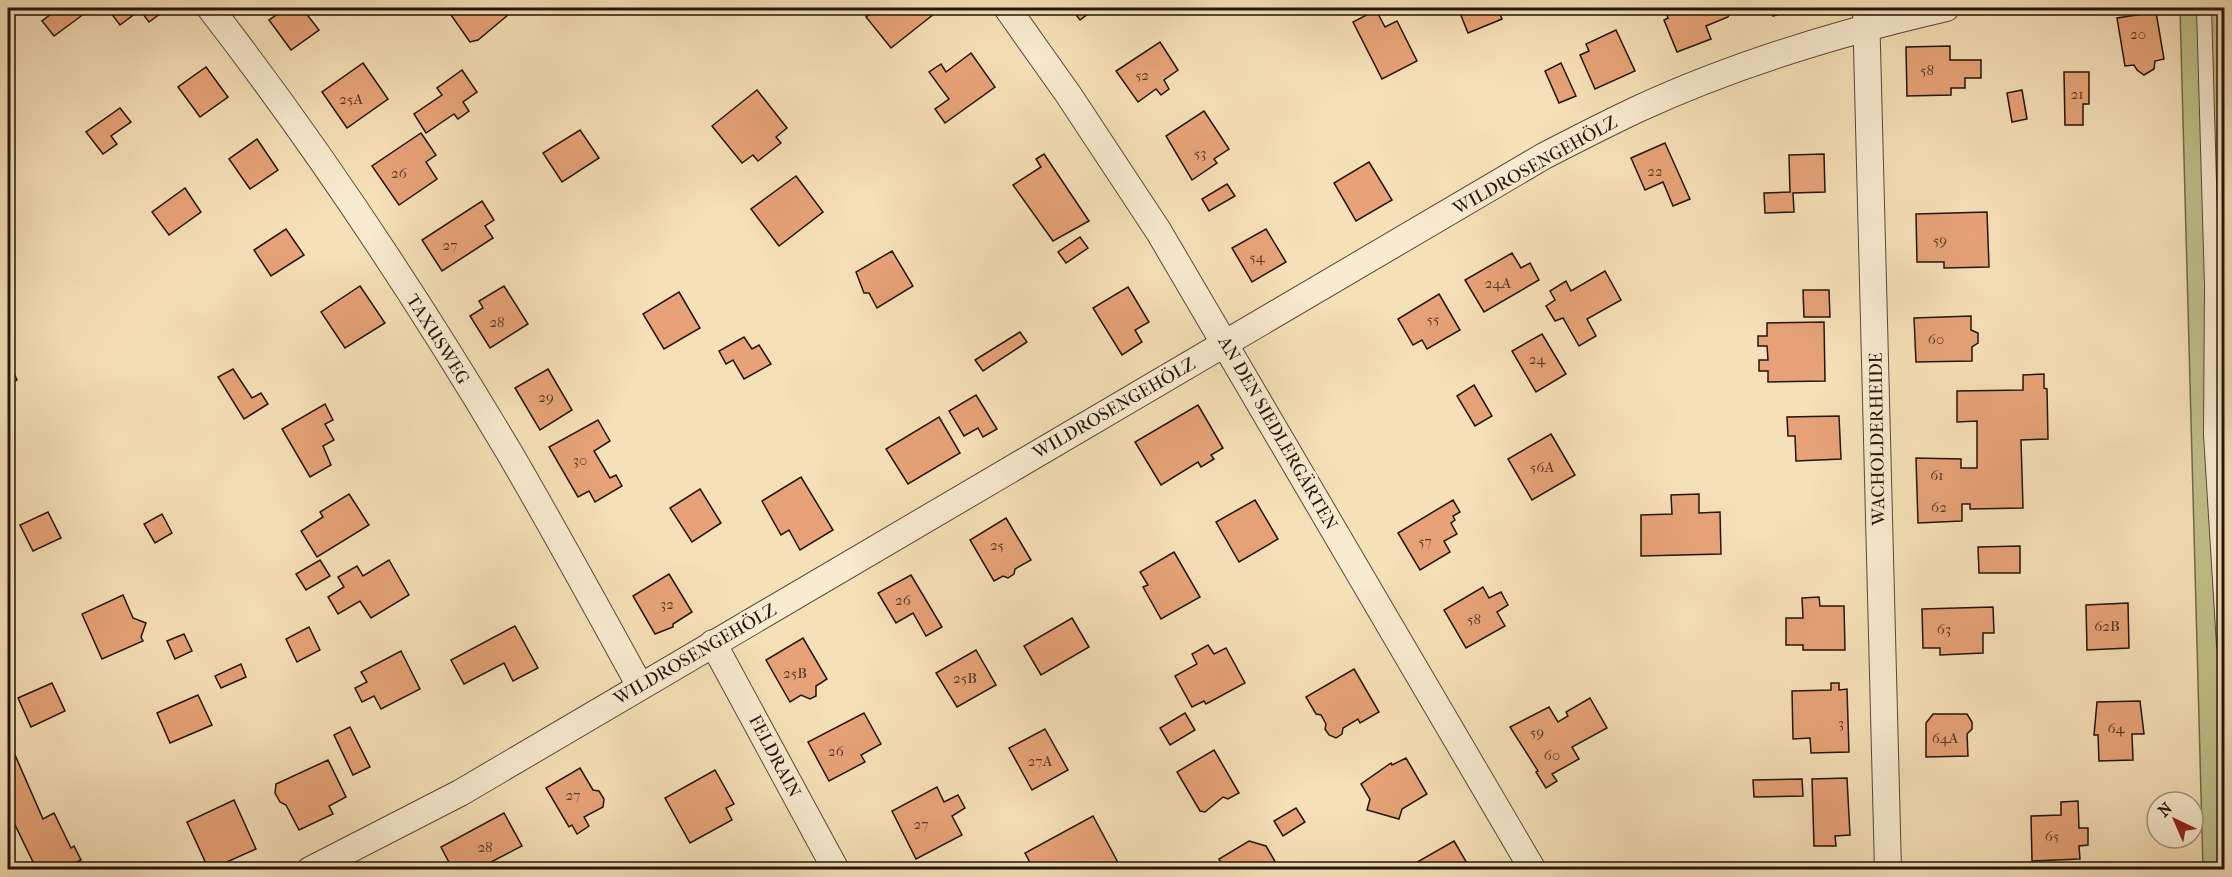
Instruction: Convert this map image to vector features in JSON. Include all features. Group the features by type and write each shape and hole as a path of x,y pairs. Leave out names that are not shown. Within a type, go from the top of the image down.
{"street":[{"name":"TAXUSWEG","path":"210,8 329,170 443,345 510,453 640,686"},
{"name":"AN DEN SIEDLERGÄRTEN","path":"1007,8 1108,154 1225,342 1533,870"},
{"name":"WILDROSENGEHÖLZ","path":"310,870 460,793 1544,156 1639,108 1867,17 1946,8"},
{"name":"WACHOLDERHEIDE","path":"1867,17 1888,870"},
{"name":"FELDRAIN","path":"713,644 836,870"}],"lane":[{"path":"2204,8 2212,286 2211,435 2224,645"}],"green space":[{"path":"2180,8 2224,8 2224,869 2203,869 2205,790 2201,790"}],"building":[{"path":"59,8 92,8 54,36 42,21"},
{"path":"107,8 161,8 164,11 149,22 140,10 120,25"},
{"path":"287,8 302,8 319,30 291,50 269,20"},
{"path":"446,8 502,8 508,15 478,40 470,42"},
{"path":"878,8 937,8 939,10 891,48 866,17"},
{"path":"1071,8 1096,8 1080,20"},
{"path":"1458,8 1497,8 1502,19 1468,33"},
{"path":"1659,8 1728,8 1730,13 1728,17 1706,26 1711,39 1677,52 1664,20 1668,18 1665,9 1660,11"},
{"path":"1770,8 1799,8 1773,16"},
{"path":"1376,10 1385,27 1397,21 1417,61 1382,79 1353,22"},
{"path":"2156,12 2164,59 2155,61 2154,69 2144,75 2134,65 2125,66 2117,18"},
{"path":"1616,30 1635,71 1595,89 1580,55 1589,51 1586,44"},
{"path":"1160,42 1178,70 1164,80 1169,89 1161,95 1156,89 1138,102 1116,71"},
{"path":"1950,46 1950,60 1981,60 1981,78 1965,78 1965,88 1951,88 1951,95 1907,96 1906,47"},
{"path":"971,53 995,87 945,123 935,109 949,99 929,72 941,64 946,72"},
{"path":"363,63 388,99 347,128 322,92"},
{"path":"1561,63 1576,96 1559,103 1545,71"},
{"path":"206,67 228,97 200,117 178,87"},
{"path":"462,70 477,92 463,102 469,111 458,119 454,114 426,133 414,114 442,95 437,88"},
{"path":"2064,72 2089,72 2089,104 2083,104 2083,125 2065,125"},
{"path":"757,90 787,128 776,137 781,143 758,161 753,155 742,163 712,126"},
{"path":"2022,90 2027,119 2012,122 2007,93"},
{"path":"120,108 131,122 111,136 117,144 103,154 86,132"},
{"path":"1204,111 1229,149 1214,159 1217,163 1192,180 1166,136"},
{"path":"580,130 599,158 562,182 543,153"},
{"path":"421,133 436,155 426,162 437,179 399,205 372,166"},
{"path":"257,139 278,170 250,189 229,159"},
{"path":"1665,143 1690,199 1673,206 1663,182 1645,190 1631,158"},
{"path":"1044,154 1089,221 1053,241 1013,185 1041,167 1036,159"},
{"path":"1824,154 1825,192 1793,193 1794,212 1765,213 1764,193 1790,192 1789,155"},
{"path":"1369,162 1392,200 1356,221 1334,183"},
{"path":"796,176 823,212 779,246 751,209"},
{"path":"1227,184 1235,196 1209,211 1202,199"},
{"path":"185,188 201,212 169,235 152,212"},
{"path":"482,201 494,220 485,226 493,238 442,271 422,240"},
{"path":"1987,212 1989,267 1944,268 1944,262 1917,262 1916,214"},
{"path":"286,229 304,255 271,276 254,250"},
{"path":"1266,229 1286,262 1252,282 1232,248"},
{"path":"1080,237 1088,248 1066,263 1058,252"},
{"path":"892,251 913,286 877,308 869,293 864,293 856,272"},
{"path":"1512,253 1521,268 1530,263 1539,280 1484,312 1465,280"},
{"path":"1605,271 1621,300 1587,319 1596,336 1579,346 1563,318 1555,321 1546,306 1555,300 1550,291 1566,281 1571,291"},
{"path":"360,286 385,323 345,348 321,312"},
{"path":"504,286 528,324 490,348 470,316 483,308 479,301"},
{"path":"1128,287 1149,322 1135,330 1142,342 1122,355 1093,308"},
{"path":"1803,290 1829,290 1830,317 1804,317"},
{"path":"679,292 700,328 664,349 643,314"},
{"path":"1439,294 1460,330 1427,349 1422,340 1413,345 1398,319"},
{"path":"1971,316 1971,330 1978,333 1978,343 1972,347 1972,361 1916,362 1914,318"},
{"path":"1824,322 1825,381 1768,382 1768,371 1759,371 1759,360 1768,360 1767,346 1758,346 1758,336 1767,336 1767,323"},
{"path":"1020,332 1027,342 983,371 975,360"},
{"path":"1542,334 1566,374 1536,392 1512,351"},
{"path":"744,337 752,349 759,345 771,364 744,379 733,360 726,364 719,351"},
{"path":"8,360 17,380 8,385"},
{"path":"233,369 252,398 261,393 268,404 244,419 218,377"},
{"path":"548,369 572,410 540,430 515,388"},
{"path":"2044,374 2044,388 2047,389 2048,439 2021,440 2023,508 1970,509 1970,504 1962,504 1962,521 1918,523 1916,458 1961,459 1961,468 1977,468 1977,421 1957,422 1957,391 2023,390 2023,375"},
{"path":"1474,385 1492,416 1475,426 1457,396"},
{"path":"976,395 997,429 983,437 978,428 964,436 949,411"},
{"path":"325,404 333,420 325,424 334,440 323,446 331,465 310,477 282,429"},
{"path":"1198,405 1223,448 1211,455 1214,459 1201,467 1198,462 1161,485 1135,442"},
{"path":"1839,416 1841,459 1796,461 1795,436 1788,436 1787,417"},
{"path":"939,417 960,453 908,484 886,449"},
{"path":"598,420 610,441 594,451 610,478 616,475 622,486 595,502 589,491 578,497 549,447"},
{"path":"1551,434 1575,475 1532,500 1508,459"},
{"path":"801,477 833,530 800,550 789,530 781,535 762,501"},
{"path":"700,489 721,523 692,542 670,508"},
{"path":"349,494 369,525 317,557 301,531 323,517 320,512"},
{"path":"1699,494 1699,513 1720,512 1721,554 1641,556 1641,515 1672,514 1671,495"},
{"path":"1255,500 1278,539 1239,562 1216,522"},
{"path":"1453,500 1460,512 1453,516 1455,520 1451,523 1457,534 1444,541 1450,552 1420,570 1398,533"},
{"path":"48,512 61,538 33,551 20,525"},
{"path":"162,514 172,533 155,543 144,524"},
{"path":"1006,518 1031,560 1015,569 1014,574 1008,578 1003,576 994,581 970,540"},
{"path":"2020,546 2020,573 1979,573 1978,547"},
{"path":"1174,552 1200,597 1161,619 1143,587 1148,585 1140,572"},
{"path":"320,560 330,576 306,590 296,574"},
{"path":"389,560 409,595 371,618 360,601 338,614 328,597 344,587 338,577 357,566 363,576"},
{"path":"669,574 692,612 673,624 673,627 655,634 633,596"},
{"path":"911,575 942,627 926,636 913,613 896,623 878,593"},
{"path":"1483,587 1489,598 1501,592 1508,605 1497,612 1505,626 1466,648 1444,610"},
{"path":"123,595 133,618 146,623 141,637 143,641 102,659 82,614"},
{"path":"1819,597 1820,606 1844,606 1845,650 1803,650 1803,645 1786,645 1786,618 1803,618 1802,598"},
{"path":"2128,603 2129,648 2087,650 2086,605"},
{"path":"1993,607 1994,633 1983,633 1983,653 1940,655 1940,648 1923,648 1922,609"},
{"path":"1072,618 1089,647 1041,675 1024,646"},
{"path":"515,626 538,668 513,681 504,663 464,684 451,660"},
{"path":"309,627 320,650 297,662 286,639"},
{"path":"184,634 192,651 175,659 167,641"},
{"path":"803,638 827,679 816,686 816,696 810,699 801,695 790,702 766,660"},
{"path":"1208,645 1214,654 1226,648 1245,683 1206,704 1204,701 1192,707 1175,676 1197,664 1192,654"},
{"path":"976,650 996,685 957,707 936,673"},
{"path":"401,651 420,689 381,709 374,696 362,702 355,688 367,682 361,672"},
{"path":"241,664 246,677 221,688 215,676"},
{"path":"1354,669 1379,712 1360,723 1358,719 1343,728 1342,734 1336,738 1329,735 1321,715 1316,714 1306,697"},
{"path":"52,683 65,711 31,727 18,698"},
{"path":"1831,683 1839,683 1839,690 1847,689 1849,752 1811,753 1810,738 1793,739 1792,691 1831,690"},
{"path":"198,695 212,725 170,743 157,713"},
{"path":"1590,698 1607,728 1572,747 1579,759 1552,774 1557,781 1546,788 1510,727 1549,707 1558,722 1568,716 1566,712"},
{"path":"2140,701 2144,734 2132,734 2133,760 2099,761 2098,735 2094,735 2097,702"},
{"path":"864,713 881,744 861,755 865,762 829,781 808,742"},
{"path":"1185,713 1195,730 1170,745 1160,728"},
{"path":"1933,714 1967,714 1972,722 1972,729 1967,734 1968,756 1926,757 1926,723"},
{"path":"350,727 370,767 353,775 334,735"},
{"path":"1045,729 1068,770 1032,790 1009,748"},
{"path":"1214,750 1239,793 1228,799 1223,797 1205,812 1200,811 1177,772"},
{"path":"15,755 43,819 54,813 71,848 74,846 81,860 66,867 67,870 24,870 34,864 14,823 8,825 8,758"},
{"path":"1406,758 1427,794 1402,809 1399,819 1367,810 1370,799 1361,784 1391,763 1392,765"},
{"path":"328,760 346,797 329,806 333,814 299,830 286,805 280,802 275,793 276,784"},
{"path":"580,768 593,790 599,791 604,799 603,807 584,817 589,826 577,834 572,825 569,827 546,788"},
{"path":"715,770 734,804 726,808 732,820 690,843 665,798"},
{"path":"1847,778 1850,835 1835,836 1836,846 1814,846 1812,779"},
{"path":"1802,779 1803,796 1754,797 1753,780"},
{"path":"937,787 944,802 958,795 965,808 952,816 962,835 916,859 892,811"},
{"path":"234,800 256,849 209,870 187,822"},
{"path":"2078,801 2079,828 2088,828 2088,845 2079,846 2080,859 2032,861 2031,816 2061,815 2061,802"},
{"path":"1296,808 1305,822 1283,836 1274,821"},
{"path":"504,813 522,846 491,862 495,870 453,870 441,847"},
{"path":"1093,816 1122,870 1034,870 1025,853"},
{"path":"1249,841 1266,846 1280,870 1225,870 1219,859"},
{"path":"1454,841 1471,870 1414,870 1412,865"}]}
